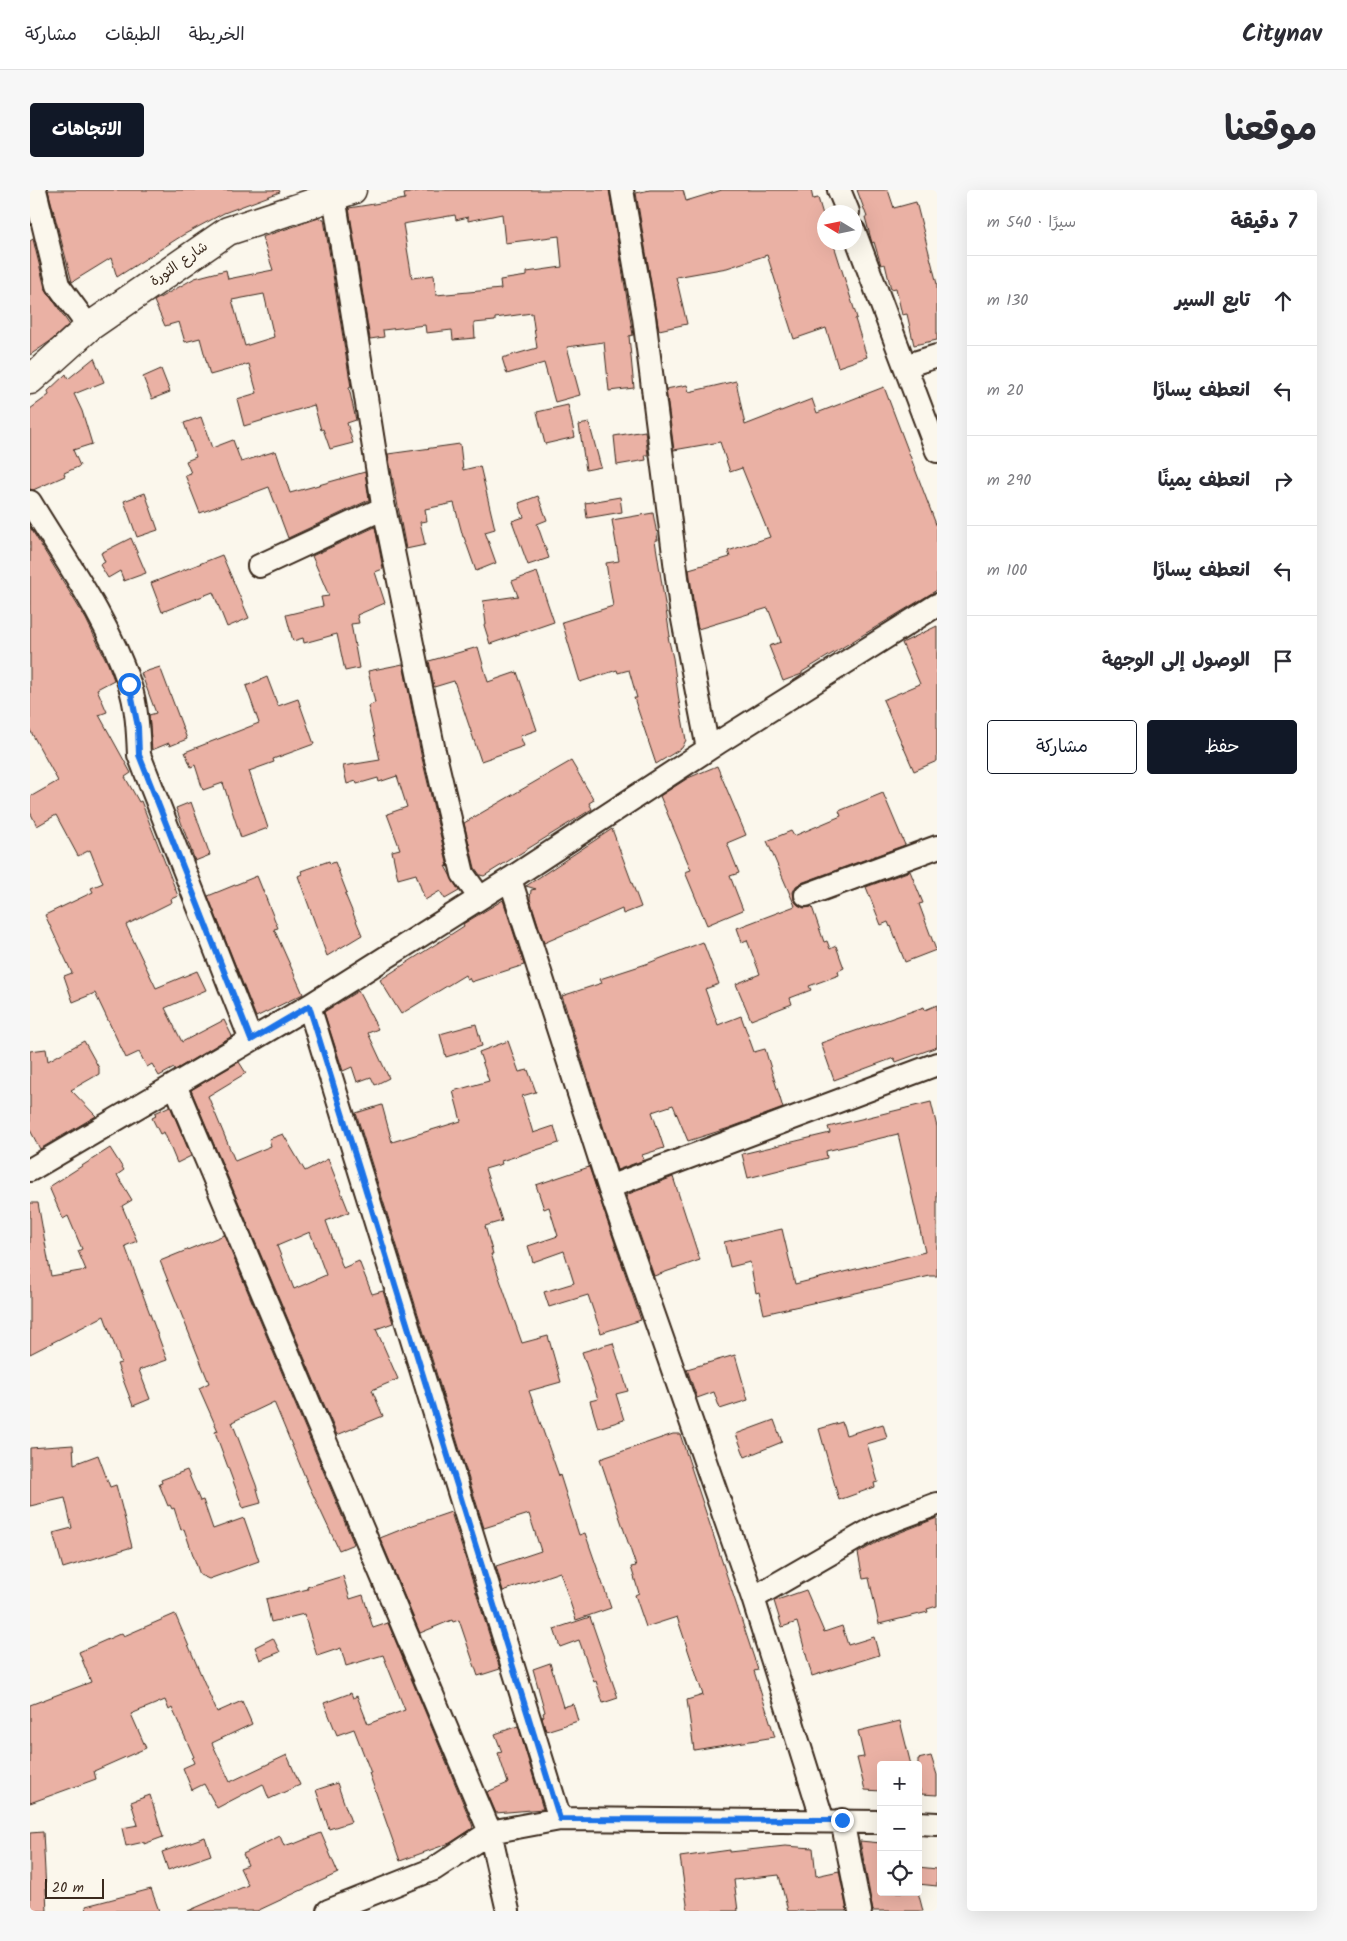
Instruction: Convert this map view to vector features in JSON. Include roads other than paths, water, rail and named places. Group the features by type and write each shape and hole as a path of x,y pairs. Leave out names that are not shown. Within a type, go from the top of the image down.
{"main road":[{"name":"شارع الثورة","path":"30,380 90,327 228,231 346,192"}],"street":[{"path":"35,190 58,285 90,327"},
{"path":"622,190 644,317 681,609 708,749"},
{"path":"839,190 845,205"},
{"path":"346,192 384,508 434,750 463,874 480,898"},
{"path":"861,250 937,451"},
{"path":"905,366 937,356"},
{"path":"30,502 109,634 129,684 138,727 139,755 251,1040"},
{"path":"259,566 384,508"},
{"path":"30,1170 309,1006 510,879 708,749 937,605"},
{"path":"806,895 937,847"},
{"path":"510,879 609,1188 832,1821 860,1911"},
{"path":"309,1006 560,1819"},
{"path":"609,1188 937,1064"},
{"path":"175,1085 490,1832 508,1911"},
{"path":"752,1598 878,1526 937,1504"},
{"path":"328,1911 434,1868 490,1832 560,1819 877,1822"},
{"path":"922,1823 937,1824"}]}
